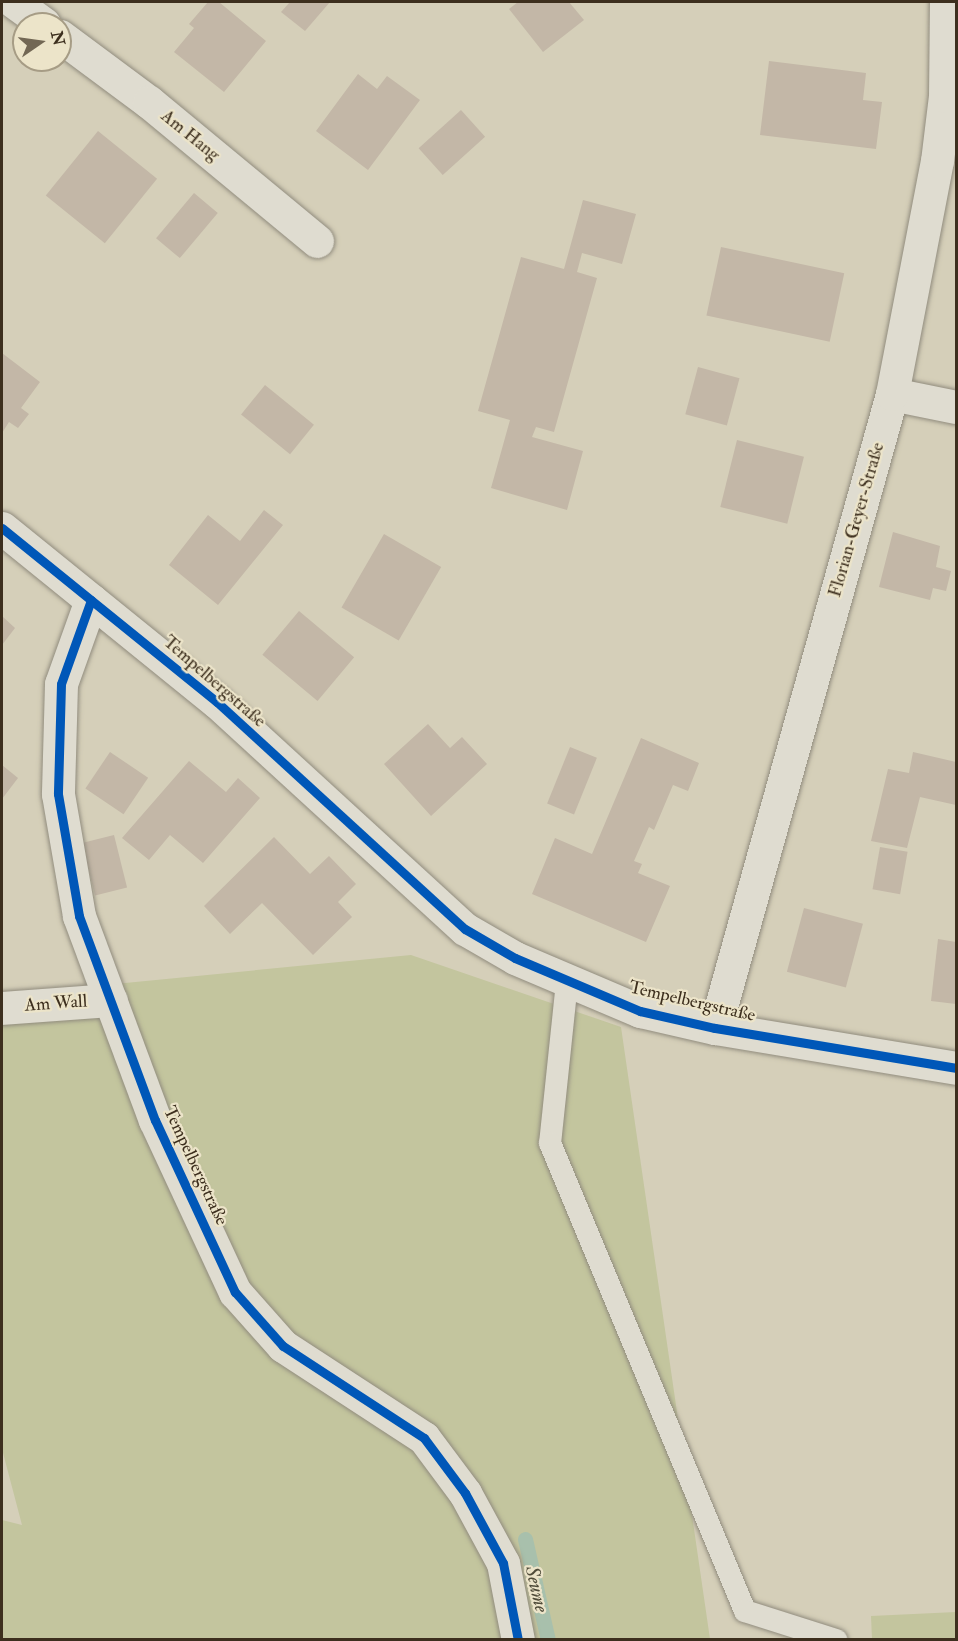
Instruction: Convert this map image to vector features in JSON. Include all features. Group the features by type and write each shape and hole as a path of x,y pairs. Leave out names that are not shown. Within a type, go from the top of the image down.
{"street":[{"path":"14,2 28,12"},
{"name":"Florian-Geyer-Straße","path":"715,1028 892,394 937,161 945,96 946,2"},
{"name":"Am Hang","path":"72,45 149,102 317,241"},
{"path":"892,394 957,407"},
{"name":"Tempelbergstraße","path":"2,528 217,702 465,929 567,982 640,1011 715,1028 957,1068"},
{"name":"Tempelbergstraße","path":"90,600 61,684 58,794 79,916 154,1120 235,1292 283,1346 424,1438 465,1493 503,1563 518,1640"},
{"name":"Am Wall","path":"2,1008 111,1000"}],"lane":[{"path":"567,982 550,1143 745,1611 836,1640"}],"green space":[{"path":"411,955 621,1027 710,1639 2,1640 2,1520 22,1525 2,1449 2,995"},
{"path":"956,1612 956,1639 872,1639 871,1616"}],"building":[{"path":"208,2 219,2 266,41 224,92 174,52 194,28 189,24"},
{"path":"290,2 330,2 305,31 281,12"},
{"path":"518,2 569,2 584,20 543,52 509,9"},
{"path":"769,61 866,73 863,100 882,102 876,149 760,135"},
{"path":"358,74 377,89 387,76 420,100 368,170 316,131"},
{"path":"461,110 485,137 443,175 419,148"},
{"path":"98,131 157,179 105,243 46,196"},
{"path":"194,193 218,213 180,258 156,238"},
{"path":"583,200 636,214 622,264 582,253 577,272 597,278 554,432 536,427 532,437 583,451 567,510 491,488 510,420 478,411 521,257 564,269"},
{"path":"721,247 844,273 830,342 706,315"},
{"path":"2,353 40,382 21,408 29,414 18,428 9,422 2,433"},
{"path":"698,367 740,378 727,425 685,414"},
{"path":"265,385 314,425 290,454 241,415"},
{"path":"737,440 804,457 787,524 720,507"},
{"path":"264,510 283,525 218,605 169,565 208,515 240,541"},
{"path":"893,532 940,546 936,567 951,571 946,591 933,588 930,600 879,587"},
{"path":"384,534 441,567 399,641 342,608"},
{"path":"299,611 354,657 318,701 262,655"},
{"path":"2,616 15,628 2,645"},
{"path":"428,724 450,748 462,737 487,764 431,816 384,764"},
{"path":"641,738 699,763 688,791 673,785 654,830 649,827 634,861 642,864 638,873 670,886 646,942 532,894 555,838 592,854"},
{"path":"570,747 597,758 574,814 547,804"},
{"path":"110,752 148,778 124,814 85,788"},
{"path":"913,752 956,762 956,805 920,797 907,848 871,841 888,769 909,773"},
{"path":"189,761 226,792 238,778 260,798 203,863 170,835 149,860 122,838"},
{"path":"2,765 18,778 2,799"},
{"path":"114,835 127,887 95,895 82,843"},
{"path":"274,837 310,874 329,856 356,884 338,902 352,917 313,955 262,903 230,934 204,906"},
{"path":"880,847 908,852 900,894 873,889"},
{"path":"804,908 863,924 846,988 787,972"},
{"path":"938,939 956,942 956,1004 931,1001"}],"waterway":[{"name":"Seume","path":"525,1539 548,1640"}],"cycle path":[{"path":"2,528 217,702 465,929 515,958 640,1011 715,1028 956,1068"},
{"path":"91,600 61,684 58,794 79,916 155,1120 235,1292 283,1346 424,1438 465,1493 503,1563 518,1640"}]}
